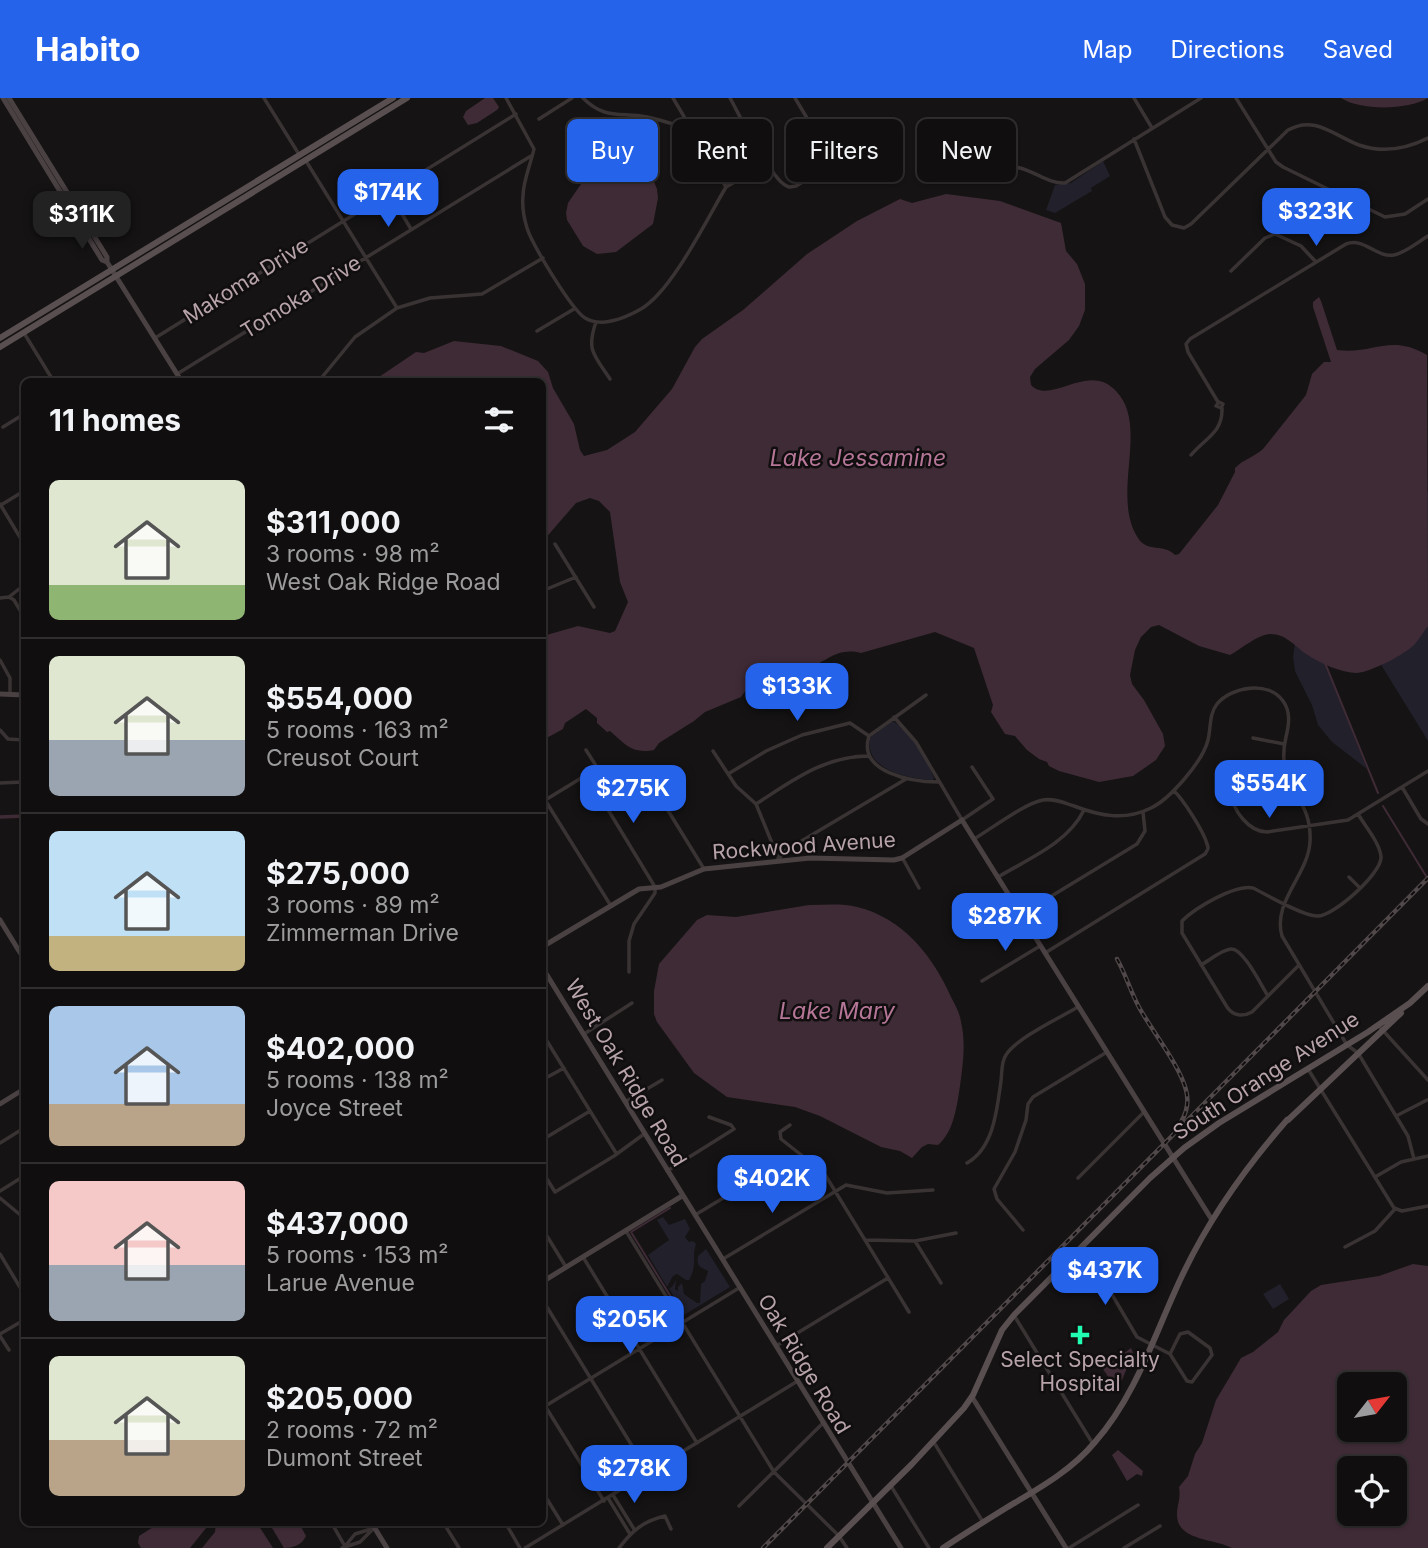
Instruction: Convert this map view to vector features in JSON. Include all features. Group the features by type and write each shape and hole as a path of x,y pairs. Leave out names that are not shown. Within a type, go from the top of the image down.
{"main road":[{"path":"0,338 108,266 394,100 407,98"},
{"path":"0,347 305,161 394,100"},
{"name":"South Orange Avenue","path":"827,1548 891,1486 972,1396 998,1338 1014,1315 1173,1157 1209,1130 1378,1025 1410,1003 1428,986"},
{"path":"943,1548 1065,1471 1093,1445 1121,1405 1186,1267 1212,1220 1245,1171 1287,1120 1384,1031 1410,1003"}],"street":[{"path":"3,98 102,260 180,378"},
{"path":"9,98 107,257 108,266"},
{"path":"264,98 397,308"},
{"path":"506,98 533,144 533,155 522,193 527,228 575,308 584,318 596,322 621,319 643,308 669,281 726,187 738,180 773,172"},
{"path":"539,119 572,98"},
{"path":"583,98 593,107 614,116 646,117 672,123"},
{"path":"673,98 686,119"},
{"path":"730,98 773,172 789,187 803,182"},
{"path":"795,98 808,119"},
{"path":"1134,98 1152,128"},
{"path":"1016,167 1038,173 1051,182 1073,181 1201,98"},
{"path":"1236,98 1267,149 1283,167 1385,217 1405,214 1428,199"},
{"name":"Makoma Drive","path":"155,338 516,114"},
{"path":"14,117 32,134"},
{"path":"1134,139 1165,217 1178,228 1191,224 1287,130 1296,125 1319,124 1361,146 1376,148 1404,148 1428,138"},
{"name":"Tomoka Drive","path":"177,374 533,155"},
{"path":"40,158 45,160 63,186"},
{"path":"723,182 726,187"},
{"path":"393,199 411,229"},
{"path":"1231,271 1265,238 1275,234 1301,246 1317,262"},
{"path":"1191,454 1219,427 1222,408 1217,407 1218,402 1188,352 1186,345 1190,339 1352,242 1394,255 1428,236"},
{"path":"321,378 355,337 397,308 430,298 482,294 493,290 543,258"},
{"path":"537,331 575,308"},
{"path":"596,322 590,338 591,348 610,379"},
{"path":"24,333 52,378"},
{"path":"3,427 21,416"},
{"path":"21,493 0,504 21,539"},
{"path":"555,544 594,607"},
{"path":"546,589 576,577"},
{"path":"0,598 9,597 19,589"},
{"path":"9,597 15,601 21,612"},
{"path":"0,660 10,678 10,694"},
{"path":"974,839 1042,800 1058,800 1109,816 1143,812 1160,804 1174,791 1206,748 1216,705 1230,695 1255,687 1268,689 1279,696 1289,713 1284,744 1284,772 1305,808 1310,826 1310,848 1280,916 1280,929 1347,1045 1358,1053 1408,1136 1414,1159"},
{"path":"0,694 21,695"},
{"path":"926,695 869,736 866,744 869,756 883,769 906,779 939,782"},
{"path":"894,717 916,741 961,820 1212,1220"},
{"path":"728,774 766,751 802,735 850,723 857,725 869,736"},
{"path":"0,730 8,739 21,740"},
{"path":"1254,738 1284,744"},
{"path":"586,750 600,772 656,791 704,869"},
{"path":"713,751 736,786 756,804 779,860"},
{"path":"756,804 814,767 851,756 869,756"},
{"name":"Rockwood Avenue","path":"546,945 639,889 668,884 704,869 810,858 885,861 902,858 993,799 972,767"},
{"path":"546,800 596,769"},
{"path":"1231,792 1233,802 1242,817 1254,830 1267,832 1341,822 1428,771"},
{"path":"587,775 655,887 655,893 634,924 629,941 629,972"},
{"path":"656,791 678,779"},
{"path":"779,860 783,852 906,779"},
{"path":"0,783 21,782"},
{"path":"1402,787 1421,820 1428,824"},
{"path":"1045,953 1203,857 1208,850 1207,841 1174,791"},
{"path":"546,804 611,906"},
{"path":"998,877 1066,835 1078,822 1084,810"},
{"path":"1021,915 1137,844 1145,831 1143,812"},
{"path":"1299,966 1248,1014 1233,1014 1182,933 1181,925 1184,918 1238,887 1253,888 1310,915 1323,916 1339,908 1376,871 1381,860 1378,847 1358,814"},
{"path":"902,858 919,888"},
{"path":"1349,877 1359,887"},
{"path":"1,923 21,954"},
{"path":"982,981 1040,946"},
{"path":"1202,965 1228,950 1235,949 1243,955 1268,996"},
{"name":"West Oak Ridge Road","path":"546,974 682,1196"},
{"path":"583,1034 632,1003"},
{"path":"967,1163 979,1153 995,1120 1006,1054 1018,1042 1078,1007"},
{"path":"1378,1025 1428,1080"},
{"path":"546,1039 616,1153"},
{"path":"1023,1230 997,1199 993,1188 1015,1152 1028,1104 1040,1092 1107,1052"},
{"path":"546,1078 564,1068"},
{"path":"1308,1069 1397,1210"},
{"path":"625,1102 662,1080"},
{"path":"0,1104 21,1091"},
{"path":"1396,1116 1427,1100"},
{"path":"546,1138 590,1111"},
{"path":"1078,1178 1144,1112"},
{"path":"667,1171 734,1129 731,1125 709,1117"},
{"path":"790,1125 780,1132 781,1139 824,1174 909,1312"},
{"path":"0,1143 21,1130"},
{"path":"546,1177 555,1192 645,1134"},
{"path":"1375,1178 1401,1162 1428,1156"},
{"path":"695,1215 778,1165"},
{"path":"0,1191 21,1178"},
{"path":"722,1260 846,1185 887,1193 933,1189"},
{"path":"546,1280 682,1196"},
{"name":"Oak Ridge Road","path":"682,1196 901,1548"},
{"path":"0,1198 21,1215"},
{"path":"1345,1247 1375,1231 1397,1210 1428,1206"},
{"path":"626,1231 774,1472 839,1536 847,1548"},
{"path":"865,1240 915,1241 956,1233"},
{"path":"546,1234 566,1267"},
{"path":"915,1241 941,1283"},
{"path":"1082,1245 1137,1337 1170,1354 1187,1381 1192,1382 1212,1355 1210,1348 1188,1332 1180,1334 1170,1354"},
{"path":"0,1254 21,1289"},
{"path":"583,1257 697,1443"},
{"path":"775,1347 888,1278"},
{"path":"546,1406 739,1287"},
{"path":"546,1306 648,1472"},
{"path":"1014,1315 1093,1445"},
{"path":"9,1350 0,1335 21,1322"},
{"path":"508,1526 526,1547 796,1382"},
{"path":"972,1396 1067,1548 1138,1505"},
{"path":"546,1410 630,1534"},
{"path":"739,1506 822,1424"},
{"path":"933,1441 983,1522"},
{"path":"891,1486 929,1548"},
{"path":"613,1495 634,1529"},
{"path":"546,1498 563,1525"},
{"path":"612,1505 617,1501"},
{"path":"619,1548 634,1529 650,1519 665,1516 671,1529"},
{"path":"333,1526 344,1547"},
{"path":"344,1547 357,1533 371,1526"},
{"path":"344,1547 361,1541 372,1526"},
{"path":"374,1526 387,1548"},
{"path":"445,1526 458,1548"},
{"path":"1124,1548 1160,1526"},
{"path":"352,1537 356,1544"}],"shaded area":[{"path":"1103,161 1110,176 1091,188 1092,191 1055,213 1046,210 1055,185 1071,183"},
{"path":"1428,491 1428,741 1316,559"},
{"path":"1295,643 1309,656 1325,663 1367,769 1332,742 1318,725 1312,705 1295,671"},
{"path":"892,721 900,725 918,745 931,770 933,780 912,778 890,771 874,758 870,749 870,738"},
{"path":"663,1217 669,1225 685,1219 690,1229 685,1237 696,1244 689,1280 677,1274 667,1287 648,1255 669,1240 657,1220"},
{"path":"706,1249 730,1287 684,1315 669,1288 676,1280 675,1289 678,1291 682,1283 684,1294 700,1303 701,1284 708,1271 699,1265 698,1256"},
{"path":"1280,1284 1289,1299 1273,1309 1263,1294"}],"water":[{"path":"485,98 493,98 499,107 477,123 468,125 463,117 466,111"},
{"path":"1341,98 1428,98 1397,107 1372,107"},
{"path":"582,182 654,182 658,198 653,224 616,252 597,254 583,246 567,220 568,203"},
{"name":"Lake Jessamine","path":"946,194 1000,201 1061,223 1066,251 1077,264 1085,284 1085,310 1079,326 1069,340 1035,369 1030,377 1031,385 1039,390 1049,391 1094,380 1105,383 1116,391 1126,406 1130,423 1130,521 1142,543 1166,549 1175,555 1179,554 1218,505 1235,468 1263,449 1306,395 1312,374 1324,362 1331,362 1313,307 1313,302 1319,297 1337,350 1361,350 1392,345 1414,349 1427,355 1428,626 1415,644 1396,657 1357,673 1324,664 1275,634 1259,637 1230,655 1199,646 1159,625 1151,627 1141,637 1135,650 1130,675 1132,684 1163,734 1165,746 1156,760 1133,776 1099,782 1049,766 1027,750 1015,736 1005,734 991,712 993,705 974,648 935,632 861,653 845,652 807,668 757,675 741,697 705,712 659,743 654,750 640,751 630,747 610,731 607,732 586,709 565,723 563,729 546,738 546,635 578,626 610,633 615,631 628,602 620,582 610,512 599,501 590,498 576,503 546,538 546,378 377,378 416,352 424,353 454,341 501,346 538,361 548,372 553,388 574,424 584,456 607,450 635,432 672,389 702,339 743,310 807,254 857,221 900,199 912,203"},
{"name":"Lake Mary","path":"809,905 857,907 889,920 925,953 944,982 958,1012 963,1030 964,1054 954,1118 948,1133 938,1145 928,1144 922,1147 912,1158 900,1151 881,1147 820,1116 795,1107 727,1097 694,1073 657,1022 654,1014 654,991 659,964 697,920 707,915 736,917"},
{"path":"1413,1264 1428,1266 1428,1548 1232,1548 1198,1538 1183,1530 1179,1524 1179,1487 1188,1476 1216,1400 1241,1358 1278,1332 1284,1320 1311,1291 1321,1285 1379,1276"},
{"path":"1131,1348 1133,1353 1122,1380 1116,1384 1103,1369"},
{"path":"1118,1450 1143,1471 1142,1476 1137,1474 1127,1481 1112,1455"},
{"path":"155,1526 207,1527 190,1548 141,1548 138,1543 139,1536"},
{"path":"216,1526 259,1526 273,1548 202,1548 215,1532"},
{"path":"271,1526 301,1526 306,1536 302,1542 284,1548"}],"waterway":[{"path":"1325,663 1378,793"},
{"path":"1383,806 1426,876"},
{"path":"0,817 21,816"},
{"path":"670,1208 631,1232 682,1315"}],"railway":[{"path":"763,1548 1428,878"},
{"path":"1117,959 1140,1009 1183,1081 1187,1102 1181,1122"}],"place":[{"name":"Select Specialty Hospital","path":"1080,1335"}]}
